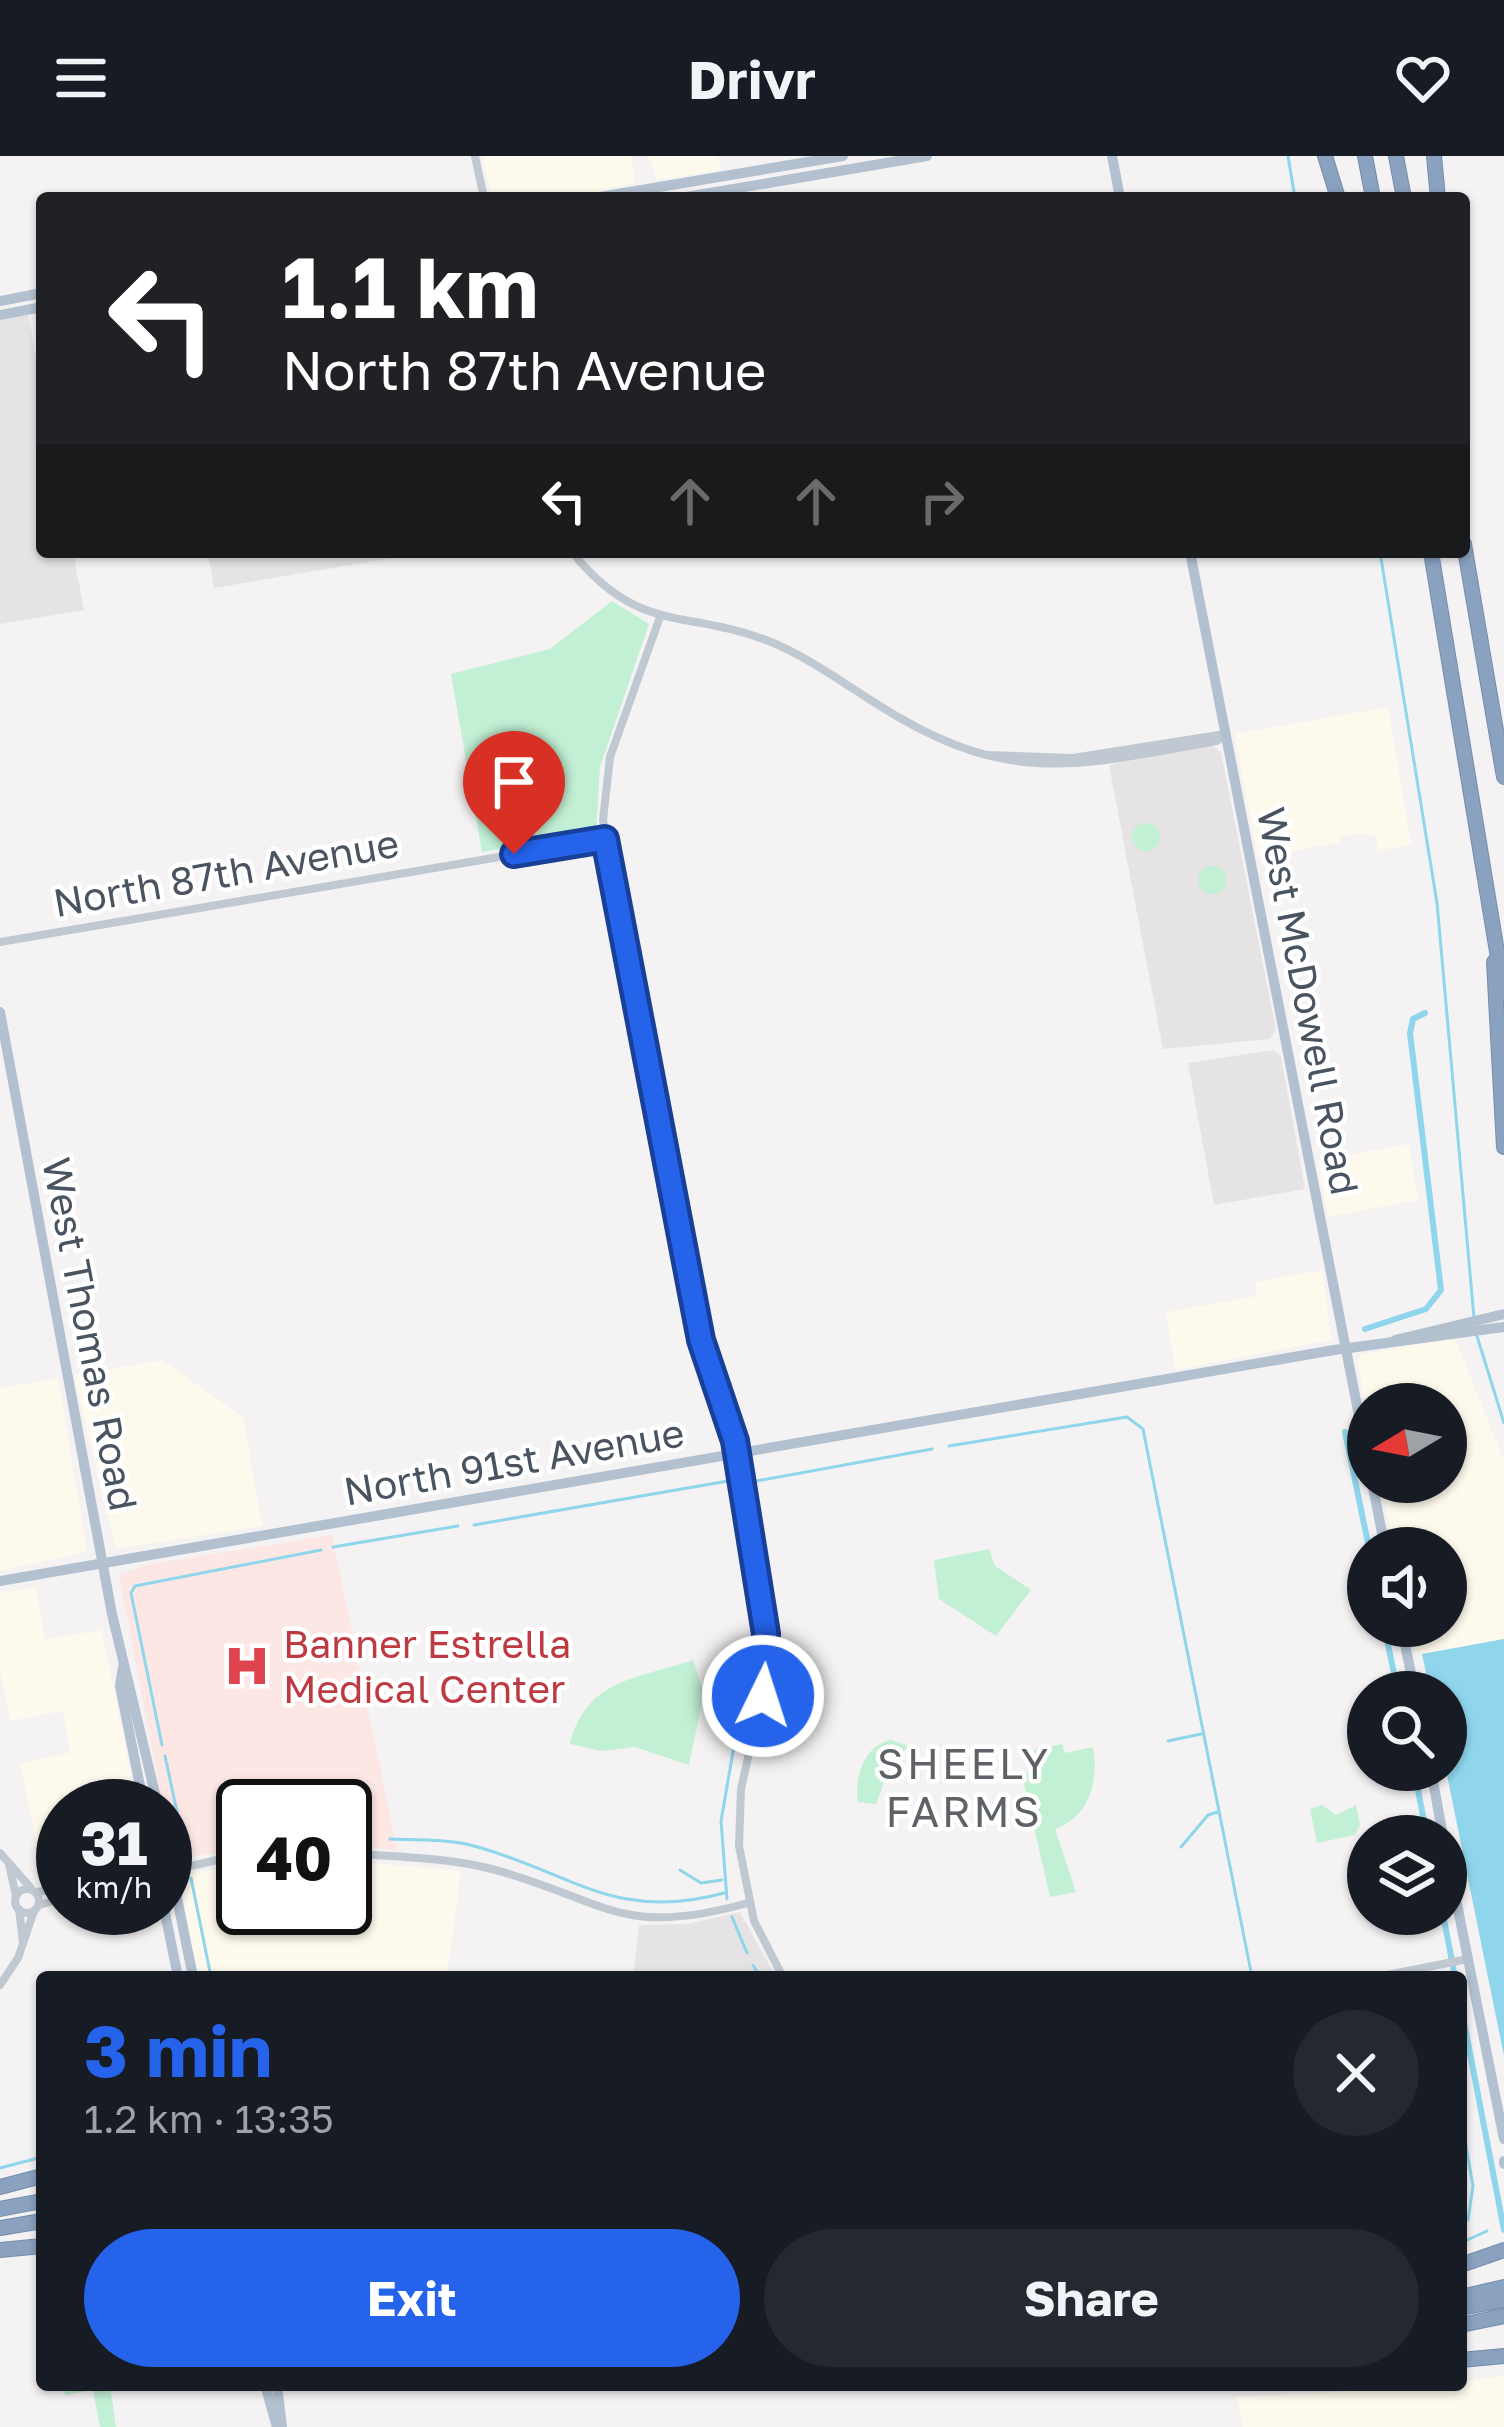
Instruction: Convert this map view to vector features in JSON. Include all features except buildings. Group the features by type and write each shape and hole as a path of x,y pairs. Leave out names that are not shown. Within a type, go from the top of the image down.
{"highway":[{"path":"1325,156 1335,192"},
{"path":"1364,156 1372,192"},
{"path":"1396,156 1403,192"},
{"path":"1434,156 1437,192"},
{"path":"1432,558 1504,994"},
{"path":"1466,558 1504,777"},
{"path":"1496,951 1491,975 1504,1147"},
{"path":"0,2187 36,2178"},
{"path":"0,2209 36,2202"},
{"path":"0,2228 36,2222"},
{"path":"0,2250 36,2247"},
{"path":"1467,2262 1504,2250"},
{"path":"1467,2296 1503,2292"},
{"path":"1467,2306 1503,2292"},
{"path":"1467,2324 1504,2319"},
{"path":"1467,2359 1504,2356"}],"main road":[{"path":"630,192 843,156"},
{"path":"714,192 927,156"},
{"path":"1112,156 1119,192"},
{"path":"0,301 36,294"},
{"path":"0,315 36,309"},
{"name":"West McDowell Road","path":"1191,558 1353,1383"},
{"name":"West Thomas Road","path":"0,1012 123,1667 125,1712 138,1779"},
{"name":"North 91st Avenue","path":"0,1581 1495,1324 1504,1314"},
{"name":"West Thomas Road","path":"123,1667 133,1684 152,1779"},
{"path":"125,1712 139,1747 147,1753 142,1779"},
{"path":"169,1935 177,1971"},
{"path":"184,1935 193,1971"},
{"path":"1454,1935 1460,1971"},
{"path":"1467,1999 1504,2139"},
{"path":"267,2391 279,2427"},
{"path":"277,2391 279,2427"}],"street":[{"path":"476,156 483,192"},
{"path":"578,558 611,592 660,617 783,647 928,734 985,755 1081,761 1217,741 1225,734"},
{"path":"660,617 607,770 605,839 701,1340 737,1454 767,1648 739,1815 748,1903 780,1971"},
{"name":"North 87th Avenue","path":"0,942 605,839"},
{"path":"0,1853 32,1888 36,1908 0,1985"},
{"path":"372,1856 486,1868 640,1919 692,1918 748,1903"},
{"path":"8,1862 23,1943"},
{"path":"16,1896 36,1888"},
{"path":"19,1909 36,1908"},
{"path":"1407,1971 1457,1961"}],"shaded area":[{"path":"482,156 631,156 635,183 597,192 490,192"},
{"path":"648,156 718,156 721,170 657,180"},
{"path":"28,315 36,358 36,558 74,558 84,610 0,624 0,320"},
{"path":"209,558 392,558 214,588"},
{"path":"1388,707 1411,844 1379,851 1375,836 1362,833 1340,837 1340,842 1258,858 1234,734"},
{"path":"1211,745 1221,752 1276,1030 1269,1039 1163,1049 1109,765"},
{"path":"1273,1050 1281,1056 1305,1189 1214,1205 1188,1063"},
{"path":"1409,1144 1418,1200 1328,1217 1317,1161"},
{"path":"1323,1270 1331,1340 1175,1370 1166,1312 1257,1296 1255,1282"},
{"path":"1455,1338 1504,1461 1504,1639 1467,1646 1467,1527 1390,1527 1385,1503 1467,1503 1467,1383 1361,1383 1357,1360 1362,1354"},
{"path":"162,1360 243,1417 262,1526 116,1549 74,1375"},
{"path":"58,1378 87,1552 0,1571 0,1388"},
{"name":"Banner Estrella Medical Center","path":"332,1535 397,1850 372,1848 372,1779 216,1779 216,1852 192,1857 192,1779 158,1779 119,1575 150,1564"},
{"path":"36,1587 45,1639 102,1630 132,1779 36,1779 36,1842 20,1763 70,1753 63,1711 10,1721 0,1672 0,1593"},
{"path":"1414,1647 1460,1647 1416,1655"},
{"path":"372,1863 461,1871 448,1971 197,1971 190,1935 192,1874 216,1869 216,1935 372,1935"},
{"path":"740,1912 773,1971 634,1971 639,1925 687,1924"},
{"path":"1504,2376 1504,2427 1243,2427 1237,2397 1467,2391 1467,2380"}],"green space":[{"path":"612,601 649,624 600,767 596,831 482,852 451,674 550,649"},
{"path":"1146,823 1156,827 1160,837 1156,847 1146,851 1136,847 1132,837 1136,827"},
{"path":"1212,866 1222,870 1226,880 1222,890 1212,894 1202,890 1198,880 1202,870"},
{"path":"989,1549 995,1566 1031,1590 996,1636 939,1599 934,1560"},
{"path":"693,1660 704,1693 689,1765 635,1747 602,1751 570,1744 588,1706 601,1694"},
{"path":"891,1740 908,1746 887,1774 876,1804 858,1802 863,1764 874,1748"},
{"path":"1062,1744 1065,1753 1093,1747 1095,1772 1077,1816 1055,1829 1076,1892 1050,1897 1022,1775 1036,1768 1034,1750"},
{"path":"1322,1805 1336,1815 1356,1805 1358,1815 1347,1815 1347,1837 1317,1843 1310,1809"},
{"path":"93,2391 111,2391 116,2427 100,2427"}],"water":[{"path":"1504,1639 1504,2056 1467,1874 1467,1815 1455,1815 1450,1791 1467,1791 1467,1671 1426,1671 1422,1654"}],"waterway":[{"path":"1288,156 1294,192"},
{"path":"1381,558 1437,903 1474,1318"},
{"path":"1365,1329 1426,1309 1441,1290 1410,1033 1413,1019 1425,1013"},
{"path":"1476,1333 1504,1423"},
{"path":"949,1446 1127,1417 1143,1429 1251,1971"},
{"path":"1345,1432 1365,1527"},
{"path":"751,1482 932,1449"},
{"path":"474,1525 728,1481"},
{"path":"333,1547 458,1526"},
{"path":"162,1745 131,1593 135,1586 321,1550"},
{"path":"1388,1647 1394,1671"},
{"path":"725,1654 751,1664 743,1705"},
{"path":"727,1899 721,1821 738,1723"},
{"path":"1168,1741 1201,1734"},
{"path":"165,1756 170,1779"},
{"path":"1418,1791 1423,1815"},
{"path":"1181,1847 1208,1815 1218,1812"},
{"path":"390,1839 474,1846 623,1898 686,1901 724,1893"},
{"path":"680,1870 701,1883 722,1880"},
{"path":"192,1883 210,1971"},
{"path":"732,1917 747,1953"},
{"path":"1447,1935 1454,1971"},
{"path":"753,1965 756,1971"},
{"path":"1467,2037 1504,2230"},
{"path":"1467,2152 1473,2186 1468,2220"},
{"path":"0,2168 36,2159"},
{"path":"1467,2240 1487,2231"}],"place":[{"name":"Banner Estrella Medical Center","path":"247,1666"}],"district":[{"name":"SHEELY FARMS","path":"964,1788"}],"route":[{"path":"514,854 605,839 701,1340 735,1441 766,1634 763,1696"}]}
